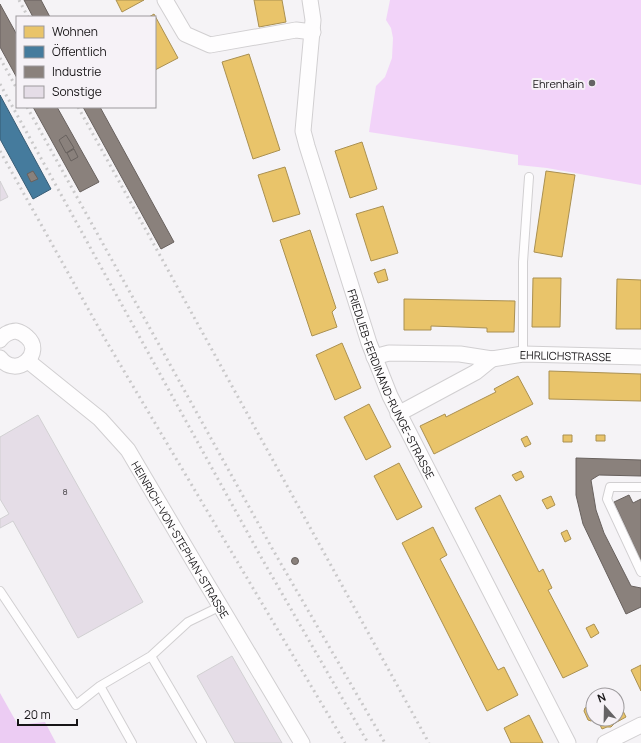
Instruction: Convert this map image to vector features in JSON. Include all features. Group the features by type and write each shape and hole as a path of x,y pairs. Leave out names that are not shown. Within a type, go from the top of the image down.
{"street":[{"path":"165,0 185,34 210,45 296,30 313,32"},
{"name":"FRIEDLIEB-FERDINAND-RUNGE-STRASSE","path":"310,0 314,20 303,131 306,146 374,357 398,414 568,743"},
{"path":"0,358 9,366 16,366 23,365 28,361 32,354 32,346 29,338 23,333 15,331 2,332"},
{"name":"EHRLICHSTRASSE","path":"374,357 389,353 460,354 492,359 523,354 641,357"},
{"name":"EHRLICHSTRASSE","path":"398,414 476,372 492,359"},
{"name":"HEINRICH-VON-STEPHAN-STRASSE","path":"28,361 100,419 128,450 302,743"},
{"path":"605,743 641,725"}],"lane":[{"path":"523,354 523,262 529,177"},
{"path":"641,487 610,487 607,499 641,572"},
{"path":"0,591 76,705 100,686 151,656 188,622 221,606"},
{"path":"151,656 202,743"},
{"path":"100,686 132,743"}],"shaded area":[{"path":"390,0 641,0 641,185 547,168 518,165 518,155 369,132 376,86 385,77 392,58 393,38 391,28 386,20"},
{"path":"0,693 18,725 45,722 56,743 0,743"}],"building: Wohnen":[{"path":"116,0 144,0 122,12"},
{"path":"254,0 282,0 286,22 259,27"},
{"path":"156,18 178,58 156,69"},
{"path":"249,54 280,150 253,159 222,62"},
{"path":"362,142 377,189 350,198 335,151"},
{"path":"285,167 300,214 273,222 258,175"},
{"path":"546,171 575,175 562,257 534,252"},
{"path":"383,206 398,253 371,261 356,214"},
{"path":"310,230 336,308 332,312 337,327 312,336 280,240"},
{"path":"385,269 388,280 378,283 374,273"},
{"path":"533,278 561,278 560,327 532,327"},
{"path":"617,279 641,280 641,329 616,329"},
{"path":"404,299 515,301 514,332 487,332 487,328 431,326 431,330 404,330"},
{"path":"342,343 361,388 335,400 316,355"},
{"path":"549,371 641,374 641,401 549,399"},
{"path":"518,376 533,404 434,454 420,426 445,414 446,417 496,392 494,389"},
{"path":"369,404 391,447 366,460 344,417"},
{"path":"563,435 572,435 572,442 563,442"},
{"path":"596,435 605,435 605,441 596,441"},
{"path":"527,436 531,444 525,447 521,439"},
{"path":"399,463 422,507 397,520 374,476"},
{"path":"521,471 524,477 516,481 512,475"},
{"path":"500,495 539,572 543,569 552,588 548,590 588,666 563,678 475,508"},
{"path":"551,496 555,505 547,509 542,500"},
{"path":"433,527 447,555 440,559 498,670 504,667 518,695 487,711 402,543"},
{"path":"567,530 571,539 565,542 561,533"},
{"path":"594,624 599,633 591,638 586,628"},
{"path":"641,665 641,691 631,670"},
{"path":"529,715 543,743 511,743 504,728"}],"building: Öffentlich":[{"path":"0,95 51,189 33,199 0,139"}],"building: Industrie":[{"path":"24,0 41,0 49,16 32,16"},
{"path":"0,4 16,33 16,76 0,47"},
{"path":"34,108 58,108 99,182 80,192"},
{"path":"84,108 101,108 174,242 161,249"},
{"path":"66,135 74,148 66,153 59,140"},
{"path":"74,149 78,157 71,161 67,153"},
{"path":"33,171 38,179 31,182 27,174"},
{"path":"576,458 641,460 641,476 599,475 591,480 596,510 604,533 631,586 641,588 641,607 626,614 583,524 576,495"},
{"path":"629,495 633,503 641,499 641,561 614,502"},
{"path":"295,557 298,558 298,564 295,565 292,564 291,561 292,558"}],"building: Sonstige":[{"path":"0,181 8,197 0,201"},
{"path":"38,415 143,602 78,638 13,521 0,528 0,519 9,514 0,499 0,437"},
{"path":"232,656 282,743 235,743 197,676"}],"railway":[{"path":"19,0 27,16"},
{"path":"0,58 16,87"},
{"path":"0,84 261,557 368,743"},
{"path":"28,108 273,550 385,743"},
{"path":"79,108 429,743"},
{"path":"0,151 105,339 345,743"}],"place":[{"name":"Ehrenhain","path":"592,83"}]}
